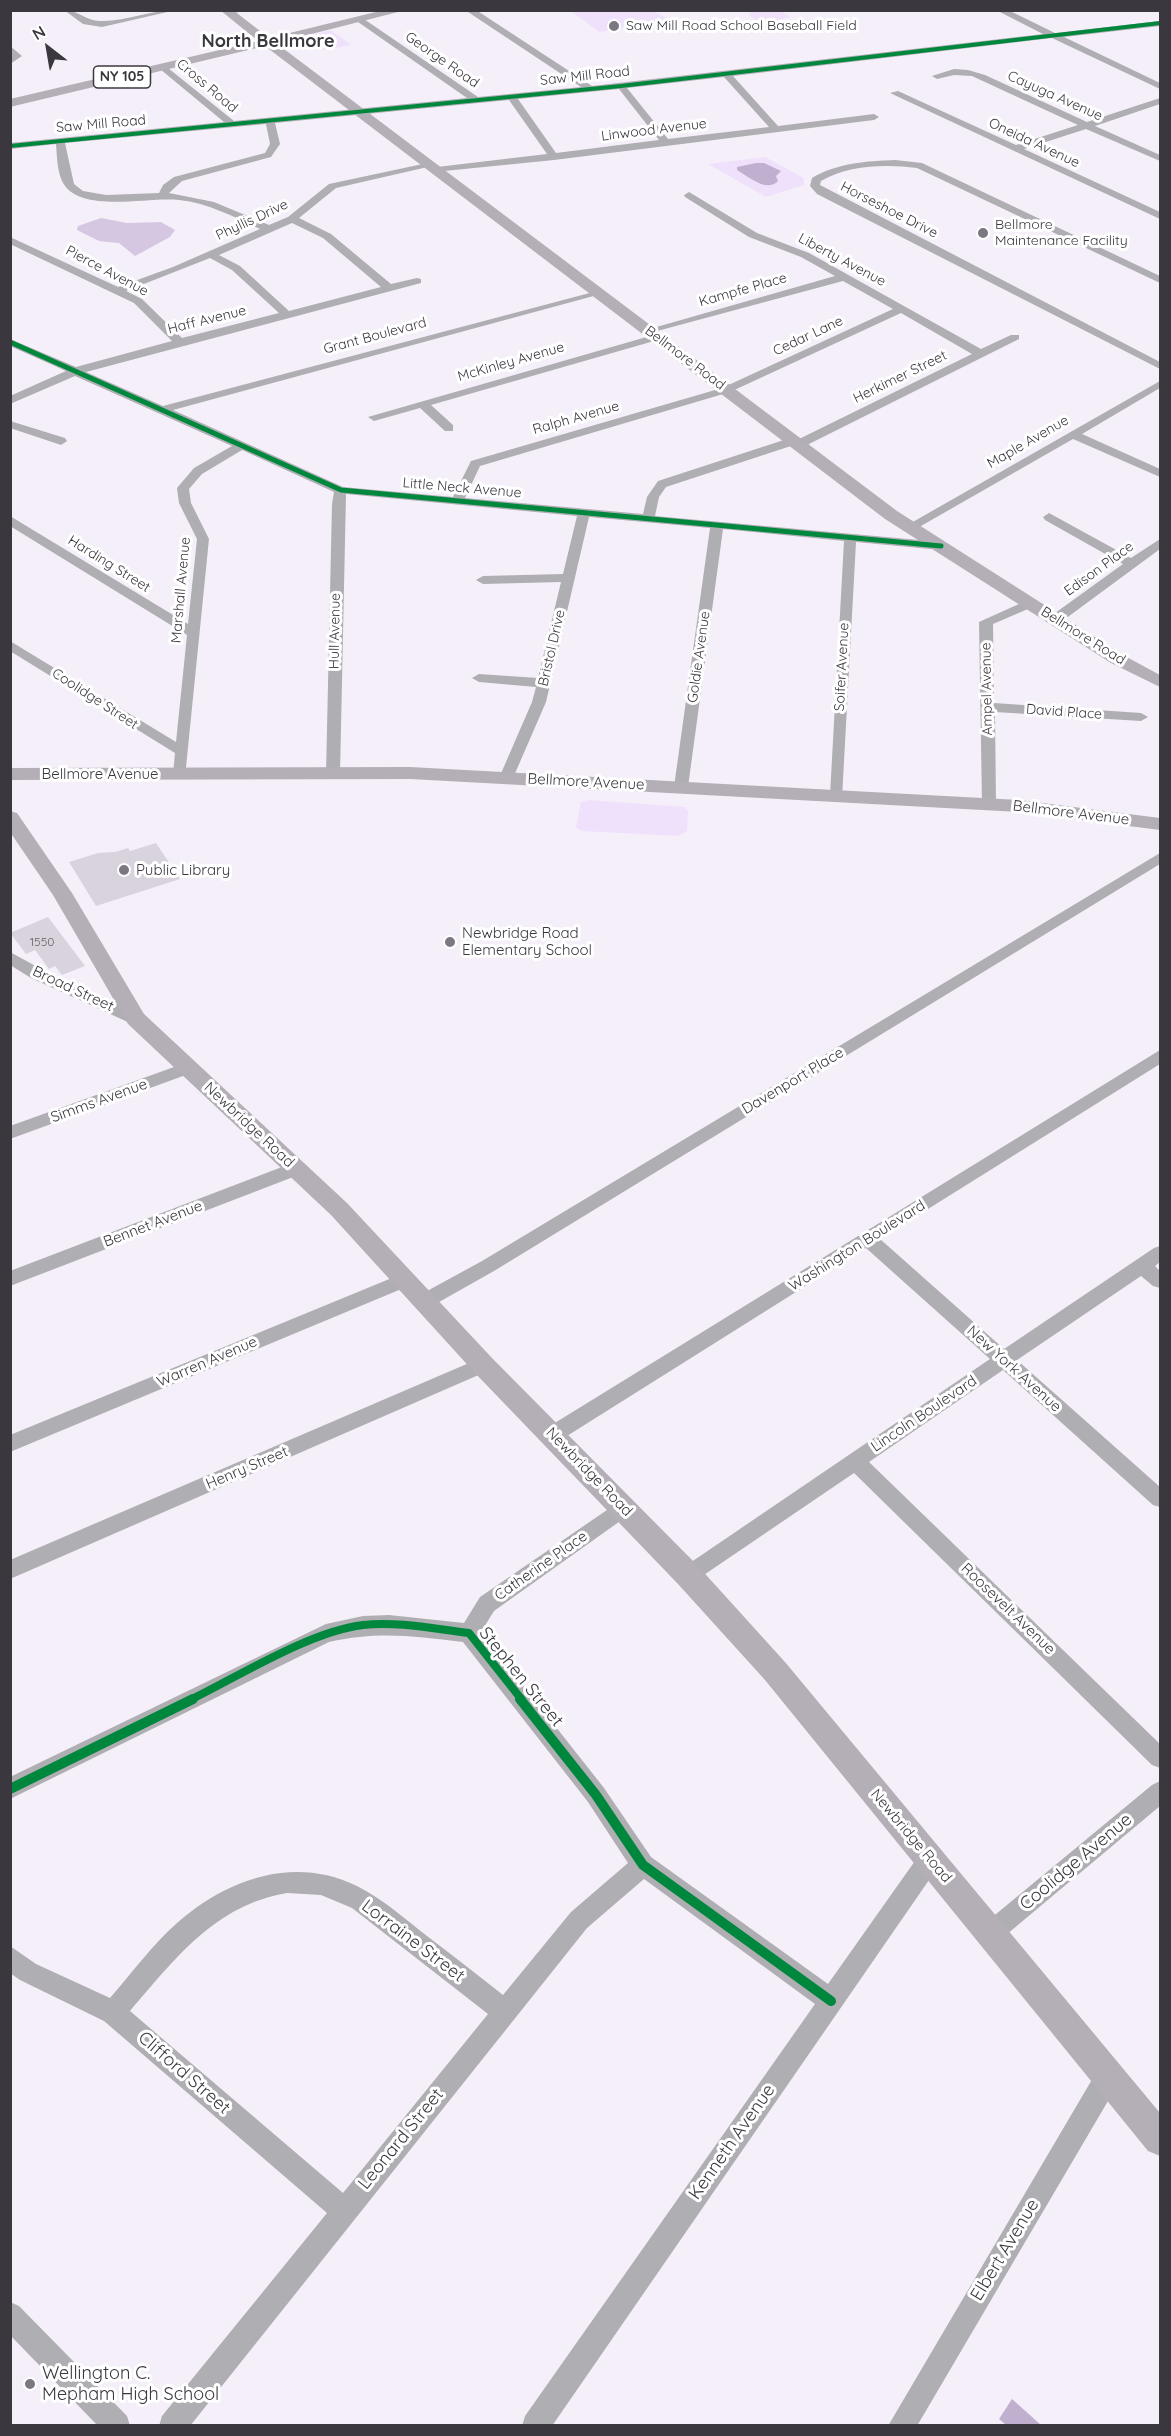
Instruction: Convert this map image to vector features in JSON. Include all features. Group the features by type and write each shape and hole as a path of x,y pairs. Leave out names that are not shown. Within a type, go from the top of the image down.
{"main road":[{"name":"NY 105","path":"10,103 401,10"},
{"name":"Bellmore Road","path":"232,12 361,113 910,527 1117,659 1161,682"},
{"name":"Bellmore Avenue","path":"10,774 410,773 989,804 1161,824"},
{"name":"Newbridge Road","path":"10,818 62,893 136,1019 339,1209 483,1365 688,1575 775,1671 1161,2139"}],"street":[{"path":"68,10 86,22 102,24 172,10"},
{"path":"469,10 590,89"},
{"path":"1000,10 1161,86"},
{"name":"George Road","path":"361,20 477,101"},
{"name":"Saw Mill Road","path":"10,146 512,98 1160,24"},
{"path":"10,49 18,56 10,61"},
{"name":"Cross Road","path":"163,67 233,125"},
{"name":"Cayuga Avenue","path":"937,76 960,70 978,73 997,85 1161,158"},
{"path":"727,74 776,129"},
{"path":"621,86 666,142"},
{"name":"Oneida Avenue","path":"895,93 1161,216"},
{"path":"512,98 554,156"},
{"path":"1015,149 1161,101"},
{"name":"Linwood Avenue","path":"433,167 554,156 874,117"},
{"path":"163,196 167,187 178,178 268,155 276,144 270,122"},
{"path":"60,141 67,182 79,192 114,198 163,196 197,200 267,228"},
{"name":"Horseshoe Drive","path":"1161,280 919,165 893,163 837,170 824,174 816,180 815,186 822,192 1161,366"},
{"name":"Phyllis Drive","path":"117,291 292,219 322,192 333,186 433,167"},
{"name":"Liberty Avenue","path":"689,195 753,235 805,255 981,354"},
{"path":"292,219 327,236 389,288"},
{"name":"Pierce Avenue","path":"10,240 138,301 179,342"},
{"path":"210,254 236,268 286,315"},
{"name":"Kampfe Place","path":"653,334 845,277"},
{"name":"Haff Avenue","path":"10,401 76,371 417,281"},
{"name":"Grant Boulevard","path":"161,410 597,292"},
{"name":"Cedar Lane","path":"726,390 902,309"},
{"name":"McKinley Avenue","path":"374,417 653,334"},
{"name":"Herkimer Street","path":"648,520 654,497 662,484 797,443 1015,338"},
{"name":"Little Neck Avenue","path":"10,342 341,490 941,546"},
{"name":"Maple Avenue","path":"910,527 1160,385"},
{"name":"Ralph Avenue","path":"457,502 475,464 726,390"},
{"path":"422,403 449,428"},
{"path":"10,424 61,441"},
{"path":"1073,434 1161,473"},
{"name":"Marshall Avenue","path":"180,774 203,539 199,523 183,504 183,488 198,471 241,446"},
{"name":"Hull Avenue","path":"333,774 338,504 341,490"},
{"name":"Bristol Drive","path":"506,778 539,702 584,513"},
{"path":"1049,517 1131,563"},
{"name":"Harding Street","path":"10,520 193,633"},
{"name":"Goldie Avenue","path":"681,788 717,526"},
{"name":"Soifer Avenue","path":"837,795 850,539"},
{"name":"Edison Place","path":"1056,619 1161,543"},
{"path":"483,580 567,578"},
{"name":"Ampel Avenue","path":"989,804 986,622 1030,603"},
{"name":"Coolidge Street","path":"10,645 181,751"},
{"path":"479,678 544,683"},
{"name":"David Place","path":"988,707 1141,717"},
{"name":"Davenport Place","path":"425,1301 488,1266 1161,858"},
{"name":"Broad Street","path":"10,957 37,974 136,1019"},
{"name":"Washington Boulevard","path":"552,1435 1161,1056"},
{"name":"Simms Avenue","path":"10,1133 188,1068"},
{"name":"Bennet Avenue","path":"10,1279 295,1168"},
{"name":"New York Avenue","path":"868,1239 1161,1499"},
{"name":"Lincoln Boulevard","path":"688,1575 1161,1253"},
{"path":"1142,1266 1161,1281"},
{"name":"Warren Avenue","path":"10,1444 405,1280"},
{"name":"Henry Street","path":"10,1570 483,1365"},
{"name":"Roosevelt Avenue","path":"855,1461 1161,1758"},
{"name":"Catherine Place","path":"469,1633 487,1604 623,1509"},
{"name":"Stephen Street","path":"10,1790 326,1633 363,1625 389,1624 469,1633 596,1795 643,1865 831,2001"},
{"name":"Coolidge Avenue","path":"992,1932 1161,1792"},
{"name":"Kenneth Avenue","path":"535,2426 930,1859"},
{"name":"Leonard Street","path":"172,2426 579,1920 643,1865"},
{"name":"Lorraine Street","path":"114,2012 191,1926 214,1908 240,1894 263,1887 302,1882 320,1884 368,1904 504,2011"},
{"name":"Clifford Street","path":"10,1958 28,1972 114,2012 344,2211"},
{"name":"Elbert Avenue","path":"901,2426 1109,2075"},
{"path":"10,2314 117,2426"}],"shaded area":[{"name":"Saw Mill Road School Baseball Field","path":"571,11 652,11 672,20 599,32"},
{"name":"Saw Mill Road School Baseball Field","path":"754,11 780,11 791,17 763,22 749,14"},
{"path":"331,30 351,45 324,50 306,37"},
{"path":"765,157 804,178 804,185 766,197 708,164"},
{"path":"764,163 781,171 776,176 778,181 774,184 763,185 737,170 737,167"},
{"path":"101,218 127,223 161,222 175,230 170,237 135,256 119,243 99,241 77,230 78,226"},
{"path":"589,800 685,807 688,811 687,831 678,836 581,831 576,827 581,802"},
{"path":"1012,2399 1041,2425 1006,2425 999,2419"}],"building":[{"name":"Public Library","path":"156,843 180,879 96,906 69,862 98,853 115,852 128,848 130,851"},
{"path":"48,917 85,966 62,975 55,966 49,969 35,950 26,954 10,933"}],"cycle path":[{"path":"10,146 621,86 1160,23"},
{"path":"10,342 341,490 941,546"},
{"path":"10,1789 326,1633 363,1625 389,1624 469,1633 596,1795 643,1865 831,2001"}],"place":[{"name":"Saw Mill Road School Baseball Field","path":"614,26"},
{"name":"Bellmore Maintenance Facility","path":"983,233"},
{"name":"Public Library","path":"124,870"},
{"name":"Newbridge Road Elementary School","path":"450,942"},
{"name":"Wellington C. Mepham High School","path":"30,2384"}],"district":[{"name":"North Bellmore","path":"268,42"}]}
